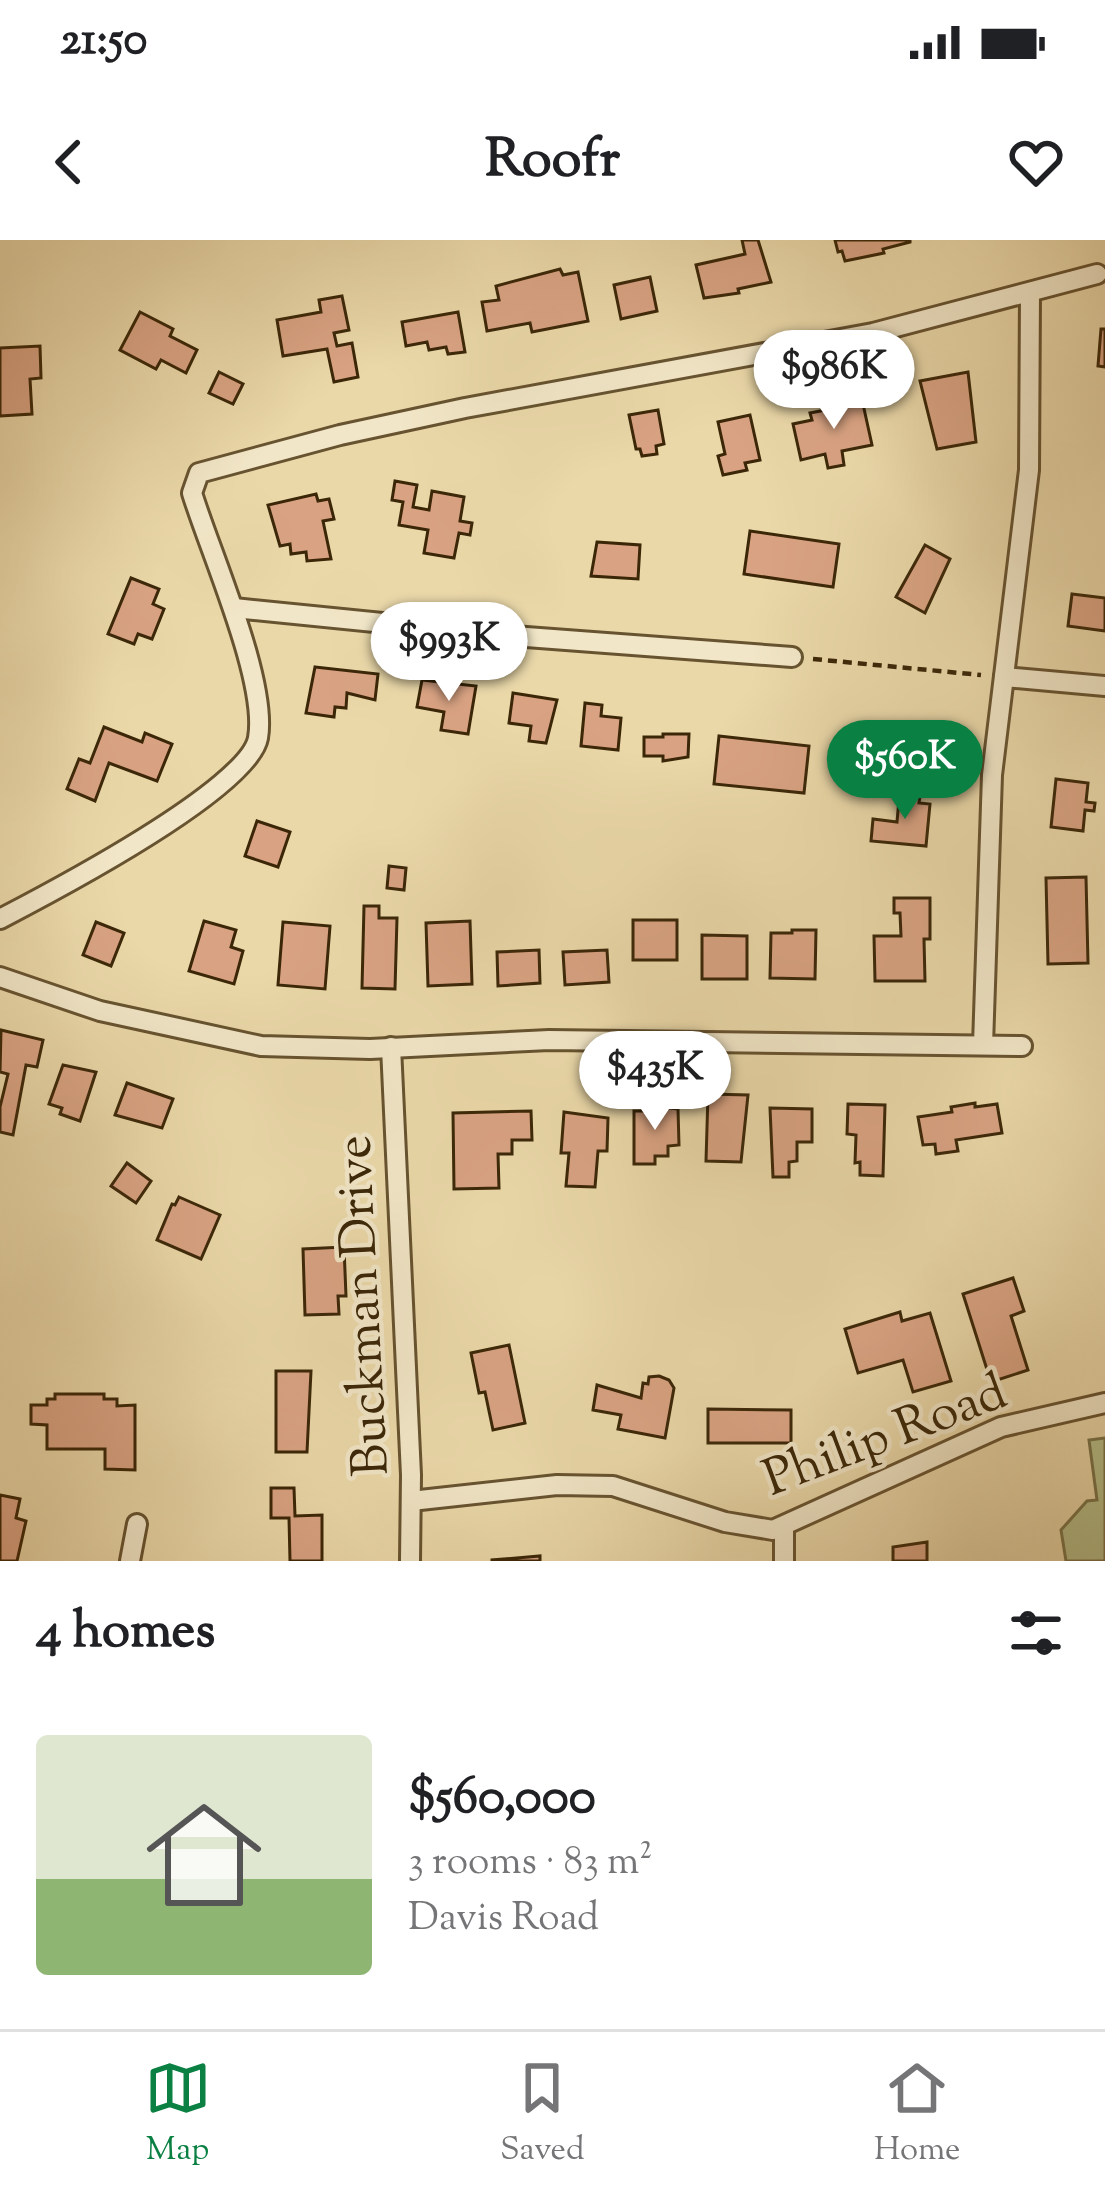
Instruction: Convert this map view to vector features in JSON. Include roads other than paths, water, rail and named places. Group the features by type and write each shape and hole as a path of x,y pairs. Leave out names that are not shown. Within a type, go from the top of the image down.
{"street":[{"path":"0,920 211,793 241,768 258,742 259,710 234,608 191,493 199,473 388,424 852,338 1097,274"},
{"path":"982,1045 992,775 1029,470 1030,293"},
{"path":"234,608 513,637 792,657"},
{"path":"1004,677 1105,686"},
{"path":"0,977 100,1011 240,1042 391,1048 549,1040 1022,1046"},
{"name":"Buckman Drive","path":"391,1048 410,1561"},
{"name":"Philip Road","path":"411,1501 556,1485 613,1486 725,1522 773,1530 1001,1426 1105,1403"},
{"path":"130,1561 137,1524"},
{"path":"784,1526 784,1561"}]}
